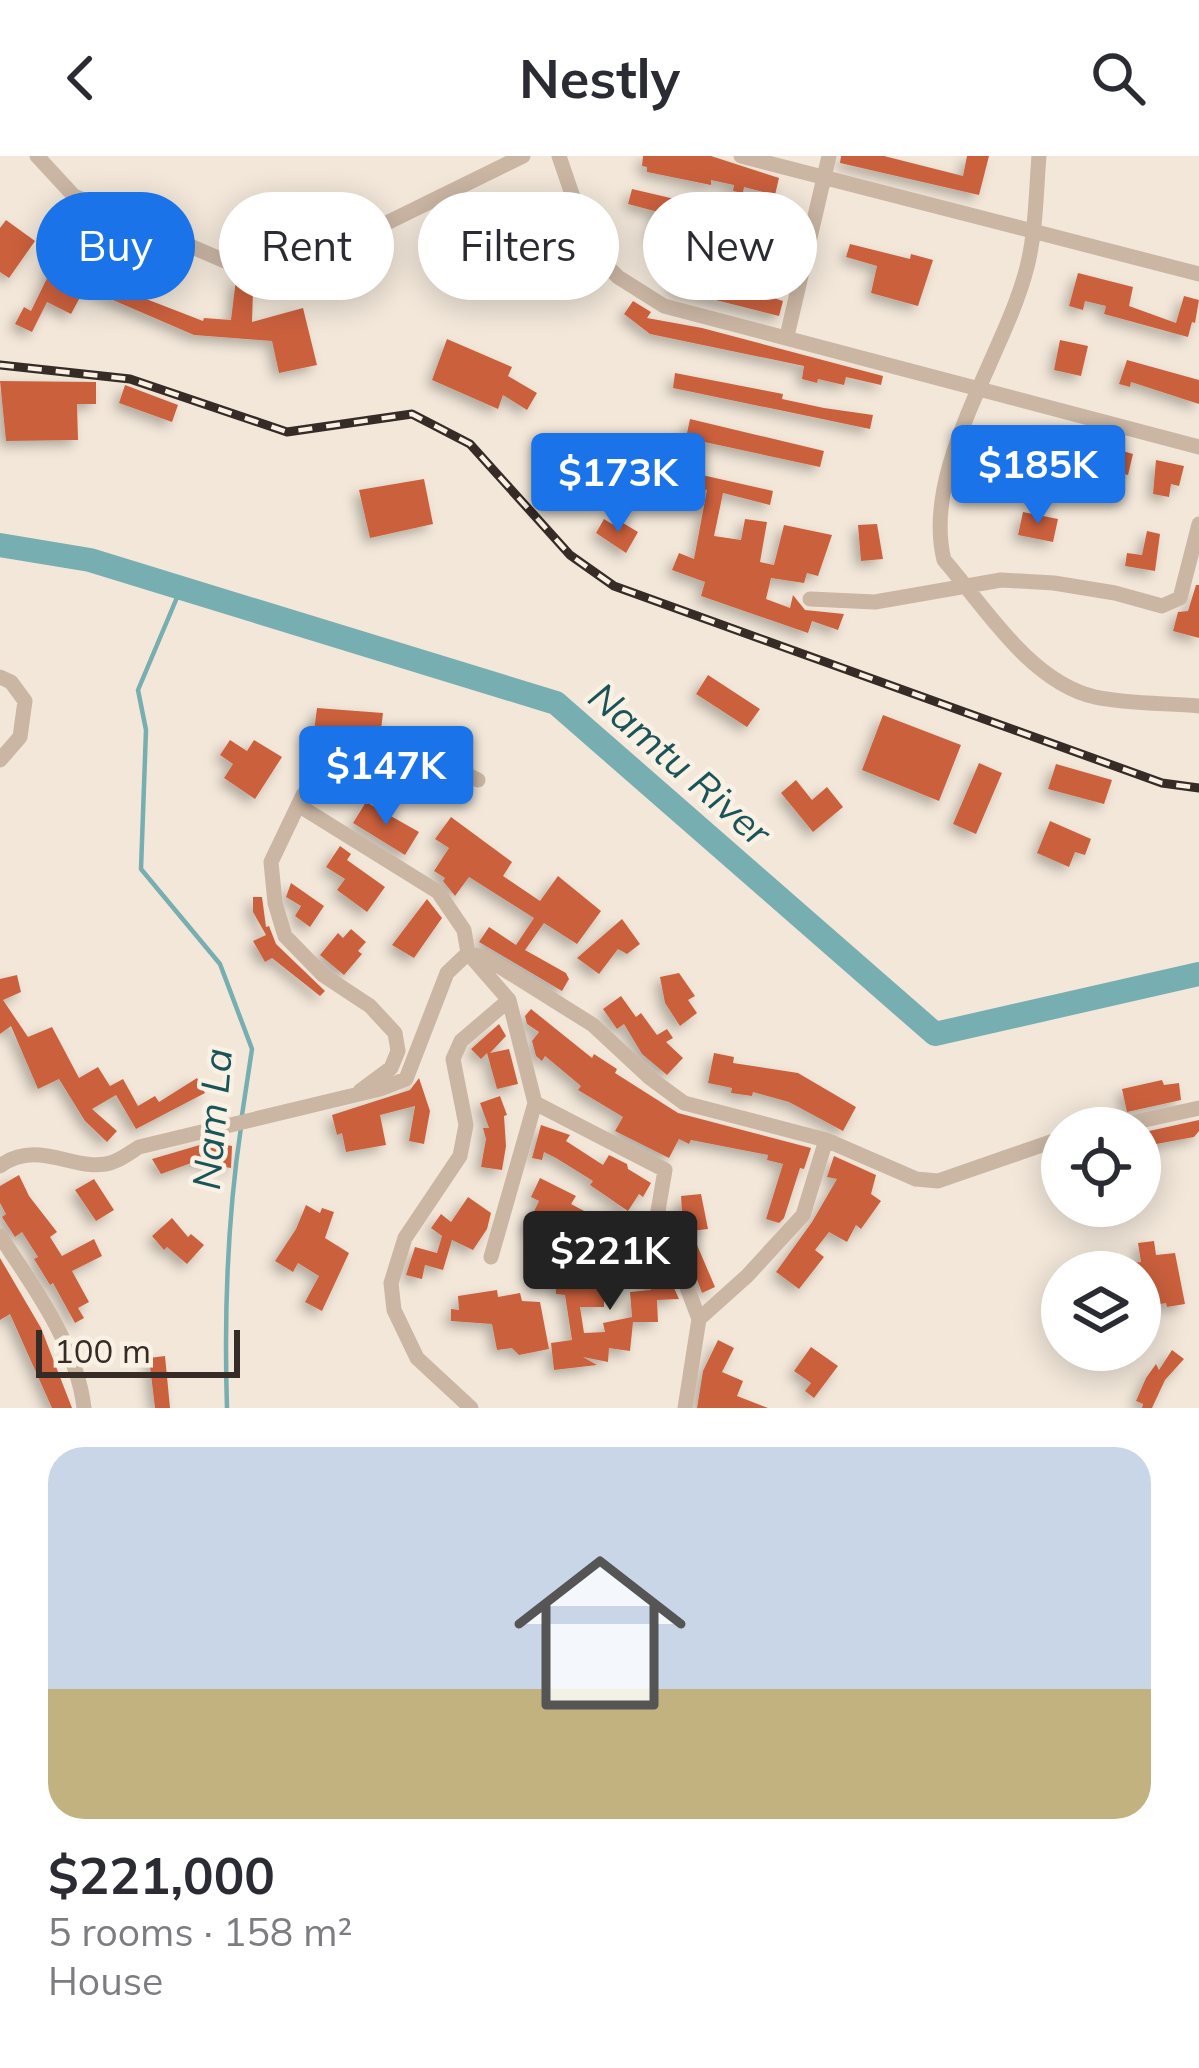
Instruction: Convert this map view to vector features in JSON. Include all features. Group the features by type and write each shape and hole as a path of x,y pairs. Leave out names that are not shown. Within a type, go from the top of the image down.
{"street":[{"path":"38,156 74,196 262,277 295,268 523,156"},
{"path":"560,156 591,250 618,277 664,306 1199,446"},
{"path":"741,156 1199,274"},
{"path":"787,336 830,156"},
{"path":"1039,156 1027,268 947,479 940,515 944,560 1030,659 1061,684 1094,697 1199,706"},
{"path":"810,599 875,602 1001,580 1115,592 1162,606 1180,598 1199,524"},
{"path":"0,677 11,682 25,700 20,737 0,760"},
{"path":"355,1095 391,1068 398,1051 395,1033 370,1006 323,975 285,936 274,903 271,862 303,795 335,764 380,756 432,758 478,780"},
{"path":"298,805 438,892 464,930 468,953 509,1000 535,1103 491,1257"},
{"path":"0,1166 11,1157 56,1154 83,1164 111,1163 139,1147 355,1095 406,1078 447,973 468,953"},
{"path":"468,953 486,958 593,1025 684,1103 826,1140 916,1179 938,1181 1041,1145"},
{"path":"471,1408 417,1358 394,1310 391,1283 405,1238 460,1156 466,1125 454,1059 460,1041 509,1000"},
{"path":"535,1103 665,1170 658,1211 699,1319 686,1408"},
{"path":"1161,1116 1199,1108"},
{"path":"699,1319 803,1215 826,1140"},
{"path":"0,1236 57,1329 82,1388 84,1408"}],"building":[{"path":"643,156 711,156 779,178 776,192 744,187 738,192 733,191 734,185 647,172"},
{"path":"841,156 884,156 963,176 967,156 989,156 979,195 840,163"},
{"path":"632,189 645,192 643,208 628,204"},
{"path":"6,220 35,241 9,278 0,272 0,228"},
{"path":"850,244 933,260 918,306 871,293 877,266 846,257"},
{"path":"1078,273 1133,287 1129,306 1176,323 1184,296 1199,300 1188,337 1104,314 1106,306 1085,301 1083,310 1069,306"},
{"path":"36,300 79,300 71,314 47,302 32,332 15,324 24,307 31,311"},
{"path":"113,300 149,300 203,321 231,320 233,300 253,300 252,322 303,308 317,365 279,373 272,341 194,335"},
{"path":"716,300 780,300 779,316"},
{"path":"633,301 651,312 647,318 883,376 881,385 846,377 844,385 818,379 817,383 802,379 804,366 650,334 624,314"},
{"path":"447,339 512,367 508,376 537,393 527,410 503,395 498,409 432,380"},
{"path":"1060,340 1088,346 1081,376 1054,370"},
{"path":"1127,360 1199,380 1199,404 1131,382 1130,387 1119,384"},
{"path":"675,373 873,415 870,429 673,388"},
{"path":"0,381 96,382 96,404 77,404 78,440 6,441"},
{"path":"125,385 178,405 172,422 119,403"},
{"path":"690,419 824,451 820,467 686,438"},
{"path":"1051,428 1078,436 1062,469 1034,463 1037,452 1044,453"},
{"path":"603,441 622,446 622,457 773,491 770,505 723,493 714,536 741,540 745,519 767,522 760,562 774,565 784,525 832,535 818,576 807,573 804,583 771,578 766,599 790,608 793,595 805,610 844,614 838,630 812,621 808,633 701,596 705,582 672,570 679,553 694,559 707,490 599,468"},
{"path":"1105,446 1133,454 1128,475 1121,473 1118,483 1103,479 1106,469 1100,467"},
{"path":"1156,460 1184,466 1179,486 1171,484 1169,497 1153,494"},
{"path":"424,479 433,524 370,538 359,490"},
{"path":"1023,512 1058,519 1053,542 1018,535"},
{"path":"604,519 620,529 623,523 638,532 626,553 596,533"},
{"path":"877,524 883,559 861,561 858,525"},
{"path":"1147,531 1160,534 1155,571 1125,566 1127,553 1142,555"},
{"path":"1196,585 1199,638 1173,631 1178,612 1188,611"},
{"path":"708,675 760,709 747,727 696,694"},
{"path":"317,708 383,713 380,737 314,731"},
{"path":"883,715 961,745 939,801 862,770"},
{"path":"230,740 247,751 254,740 282,757 255,799 224,778 233,764 220,755"},
{"path":"979,763 1002,773 976,834 953,824"},
{"path":"1056,764 1112,780 1104,804 1048,789"},
{"path":"796,780 812,800 827,787 843,807 813,832 781,793"},
{"path":"366,802 419,832 405,855 353,823"},
{"path":"451,817 512,862 503,876 540,901 558,876 601,911 577,944 544,923 525,950 566,973 569,979 562,991 479,942 489,927 516,945 534,918 469,877 455,896 445,878 434,871 449,848 435,839"},
{"path":"1050,821 1091,839 1085,855 1075,852 1069,867 1037,853"},
{"path":"340,846 351,854 347,860 385,887 367,912 337,890 345,879 326,867"},
{"path":"291,883 324,906 310,927 295,916 301,906 286,897"},
{"path":"253,897 262,897 266,927 276,944 325,991 320,996 272,958 265,962 253,941 266,935 253,912"},
{"path":"427,899 442,918 414,958 392,945"},
{"path":"622,919 640,944 627,954 618,949 599,974 577,958"},
{"path":"351,929 366,942 344,975 320,955 338,933 343,938"},
{"path":"679,973 695,996 688,1000 697,1013 680,1026 665,1003 660,977"},
{"path":"17,975 21,992 3,1000 28,1037 52,1027 79,1078 98,1067 110,1086 123,1079 138,1106 155,1096 159,1102 197,1078 205,1093 136,1129 116,1095 92,1109 117,1131 107,1142 85,1121 59,1079 38,1089 11,1026 0,1034 0,979"},
{"path":"621,996 657,1035 667,1029 673,1038 666,1042 683,1058 667,1075 642,1054 624,1024 617,1029 603,1009"},
{"path":"531,1009 592,1058 594,1054 678,1113 811,1148 784,1218 779,1223 766,1219 783,1164 767,1160 768,1155 679,1139 669,1158 615,1131 623,1117 578,1090 581,1086 545,1056 542,1061 536,1056 532,1041 539,1032 527,1024 525,1016"},
{"path":"499,1024 506,1036 490,1053 509,1049 518,1084 497,1089 487,1053 481,1059 471,1049"},
{"path":"714,1053 734,1057 733,1063 798,1073 856,1107 843,1131 789,1102 753,1092 752,1096 731,1093 732,1088 708,1083"},
{"path":"419,1078 430,1111 424,1144 409,1141 415,1106 380,1115 386,1145 346,1152 332,1115 410,1090"},
{"path":"1162,1080 1164,1085 1179,1083 1181,1100 1126,1107 1122,1089"},
{"path":"500,1096 507,1115 502,1170 481,1167 483,1128 489,1128 480,1103"},
{"path":"1199,1120 1194,1137 1161,1143 1161,1128"},
{"path":"541,1125 570,1135 566,1141 603,1165 609,1155 627,1164 651,1183 643,1197 639,1194 628,1211 556,1158 544,1152 542,1160 532,1158"},
{"path":"210,1142 232,1146 231,1168 194,1162 161,1174 152,1159"},
{"path":"834,1156 876,1175 871,1194 881,1201 861,1229 856,1225 847,1242 829,1232 815,1250 824,1257 799,1289 776,1272 837,1179 827,1177"},
{"path":"19,1175 57,1232 50,1237 62,1256 94,1239 102,1256 72,1271 89,1302 78,1308 84,1318 75,1323 22,1232 15,1237 2,1217 6,1214 0,1186"},
{"path":"540,1178 576,1196 571,1204 599,1219 597,1223 617,1228 612,1248 575,1231 561,1256 543,1246 548,1238 526,1228 539,1201 531,1197"},
{"path":"94,1179 114,1210 96,1221 75,1190"},
{"path":"701,1194 708,1229 691,1231 715,1287 702,1293 684,1245 681,1196"},
{"path":"468,1197 491,1213 473,1250 452,1240 443,1270 425,1265 422,1279 406,1275 415,1247 437,1253 442,1236 431,1228 441,1214 451,1222"},
{"path":"306,1205 320,1213 322,1208 334,1212 325,1238 349,1253 322,1311 305,1302 319,1276 298,1263 293,1272 275,1261"},
{"path":"172,1218 188,1237 191,1234 204,1245 187,1264 152,1236"},
{"path":"651,1239 657,1264 662,1262 679,1299 657,1300 658,1322 633,1322 630,1351 609,1348 608,1362 583,1357 597,1365 554,1370 551,1343 572,1340 565,1295 556,1294 556,1281 576,1278 575,1285 604,1285 604,1307 580,1307 584,1333 605,1332 603,1323 632,1317 630,1292 651,1290 644,1266 636,1268 630,1244"},
{"path":"1154,1241 1155,1251 1139,1251 1138,1243"},
{"path":"1175,1253 1185,1304 1167,1307 1161,1304 1161,1254"},
{"path":"0,1258 41,1328 72,1408 52,1408 10,1314 0,1320"},
{"path":"497,1290 498,1297 520,1293 522,1301 540,1302 549,1349 519,1355 512,1348 497,1350 492,1324 451,1321 451,1309 459,1310 458,1296"},
{"path":"718,1340 734,1348 722,1372 743,1381 737,1396 768,1408 697,1408 703,1371"},
{"path":"811,1347 838,1366 814,1398 805,1391 811,1383 794,1371"},
{"path":"1172,1350 1184,1359 1165,1380 1152,1408 1142,1408 1136,1401 1146,1378"},
{"path":"165,1356 170,1408 155,1408 149,1358"}],"waterway":[{"name":"Namtu River","path":"0,545 90,560 556,703 935,1034 1199,974"},
{"name":"Nam La","path":"181,588 138,690 146,730 141,869 220,964 252,1049 242,1115"},
{"name":"Nam La","path":"227,1408 228,1267 241,1127"}],"railway":[{"path":"0,365 130,379 287,432 412,414 470,444 570,555 614,586 1162,783 1199,788"}]}
